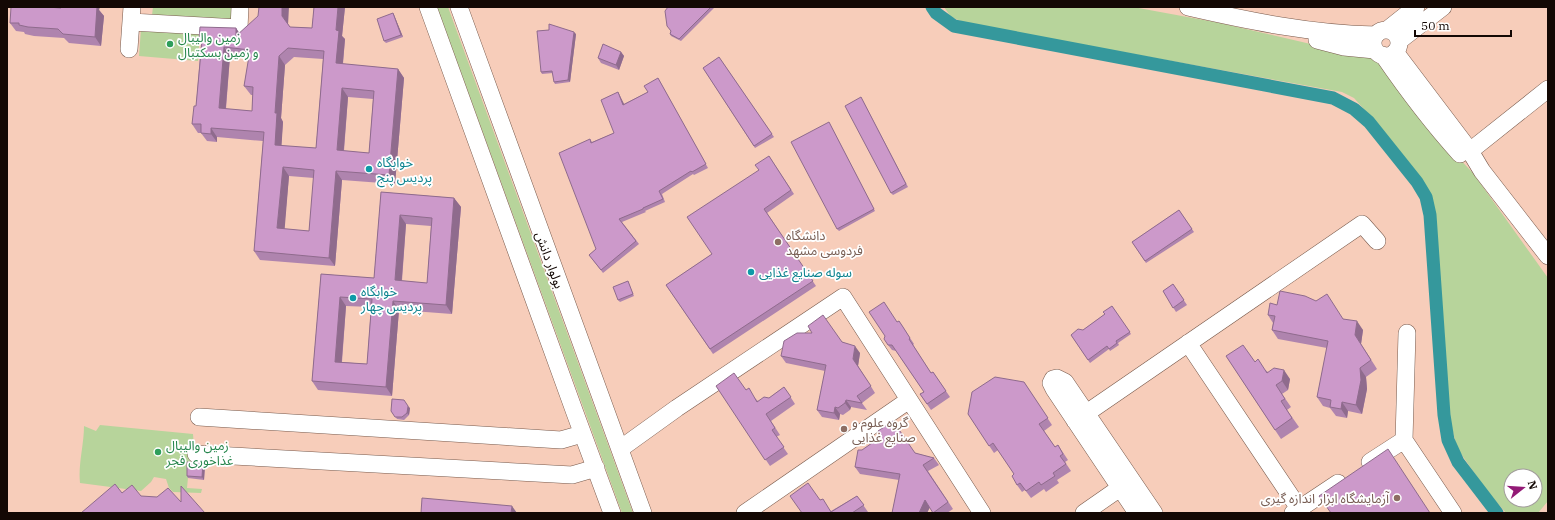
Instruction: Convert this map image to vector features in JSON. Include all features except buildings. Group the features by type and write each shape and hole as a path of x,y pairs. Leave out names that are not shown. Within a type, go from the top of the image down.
{"street":[{"path":"129,49 132,15 239,28 240,7"},
{"path":"428,7 612,513"},
{"name":"بولوار دانش","path":"459,7 643,513"},
{"path":"1188,7 1247,21 1346,34 1386,44 1470,151 1482,171 1548,256"},
{"path":"1386,44 1416,7"},
{"path":"1386,44 1443,7"},
{"path":"1386,44 1406,89 1443,135 1464,157 1482,171"},
{"path":"1470,151 1548,89"},
{"path":"1154,513 1126,484 1080,417 1362,224 1378,241"},
{"path":"620,449 674,404 844,297 982,513"},
{"path":"1407,333 1404,440 1453,513"},
{"path":"1188,343 1298,512 1404,440"},
{"path":"745,513 909,400"},
{"path":"199,417 560,440 582,434"},
{"path":"196,454 572,475 596,468"},
{"path":"1084,513 1126,484"},
{"path":"1126,484 1137,513"}],"shaded area":[{"name":"دانشگاه فردوسی مشهد","path":"7,7 1548,7 1548,513 7,513"}],"green space":[{"path":"153,7 232,7 232,21 152,15"},
{"path":"437,7 448,7 633,513 622,513"},
{"path":"944,7 1133,7 1220,23 1315,45 1376,55 1447,146 1473,173 1548,278 1548,501 1543,507 1543,468 1503,468 1503,508 1542,508 1538,513 1506,513 1487,491 1457,448 1448,412 1444,330 1435,222 1427,188 1379,126 1354,98 1342,92 968,24 951,17"},
{"name":"زمین والیبال و زمین بسکتبال","path":"141,29 200,33 198,61 139,56"},
{"name":"زمین والیبال غذاخوری فجر","path":"100,425 193,434 195,460 189,467 187,488 202,489 201,493 173,492 169,488 166,479 154,477 151,482 141,491 80,483 84,426 96,431"}],"waterway":[{"path":"932,7 936,13 954,26 1333,98 1354,109 1369,122 1417,182 1426,197 1430,215 1444,415 1448,440 1458,462 1497,513"}],"place":[{"name":"زمین والیبال و زمین بسکتبال","path":"170,44"},
{"name":"خوابگاه پردیس پنج","path":"369,169"},
{"name":"دانشگاه فردوسی مشهد","path":"778,242"},
{"name":"سوله صنایع غذایی","path":"751,272"},
{"name":"خوابگاه پردیس چهار","path":"353,298"},
{"name":"گروه علوم و صنایع غذایی","path":"844,429"},
{"name":"زمین والیبال غذاخوری فجر","path":"158,452"},
{"name":"آزمایشگاه ابزار اندازه گیری","path":"1397,498"}]}
